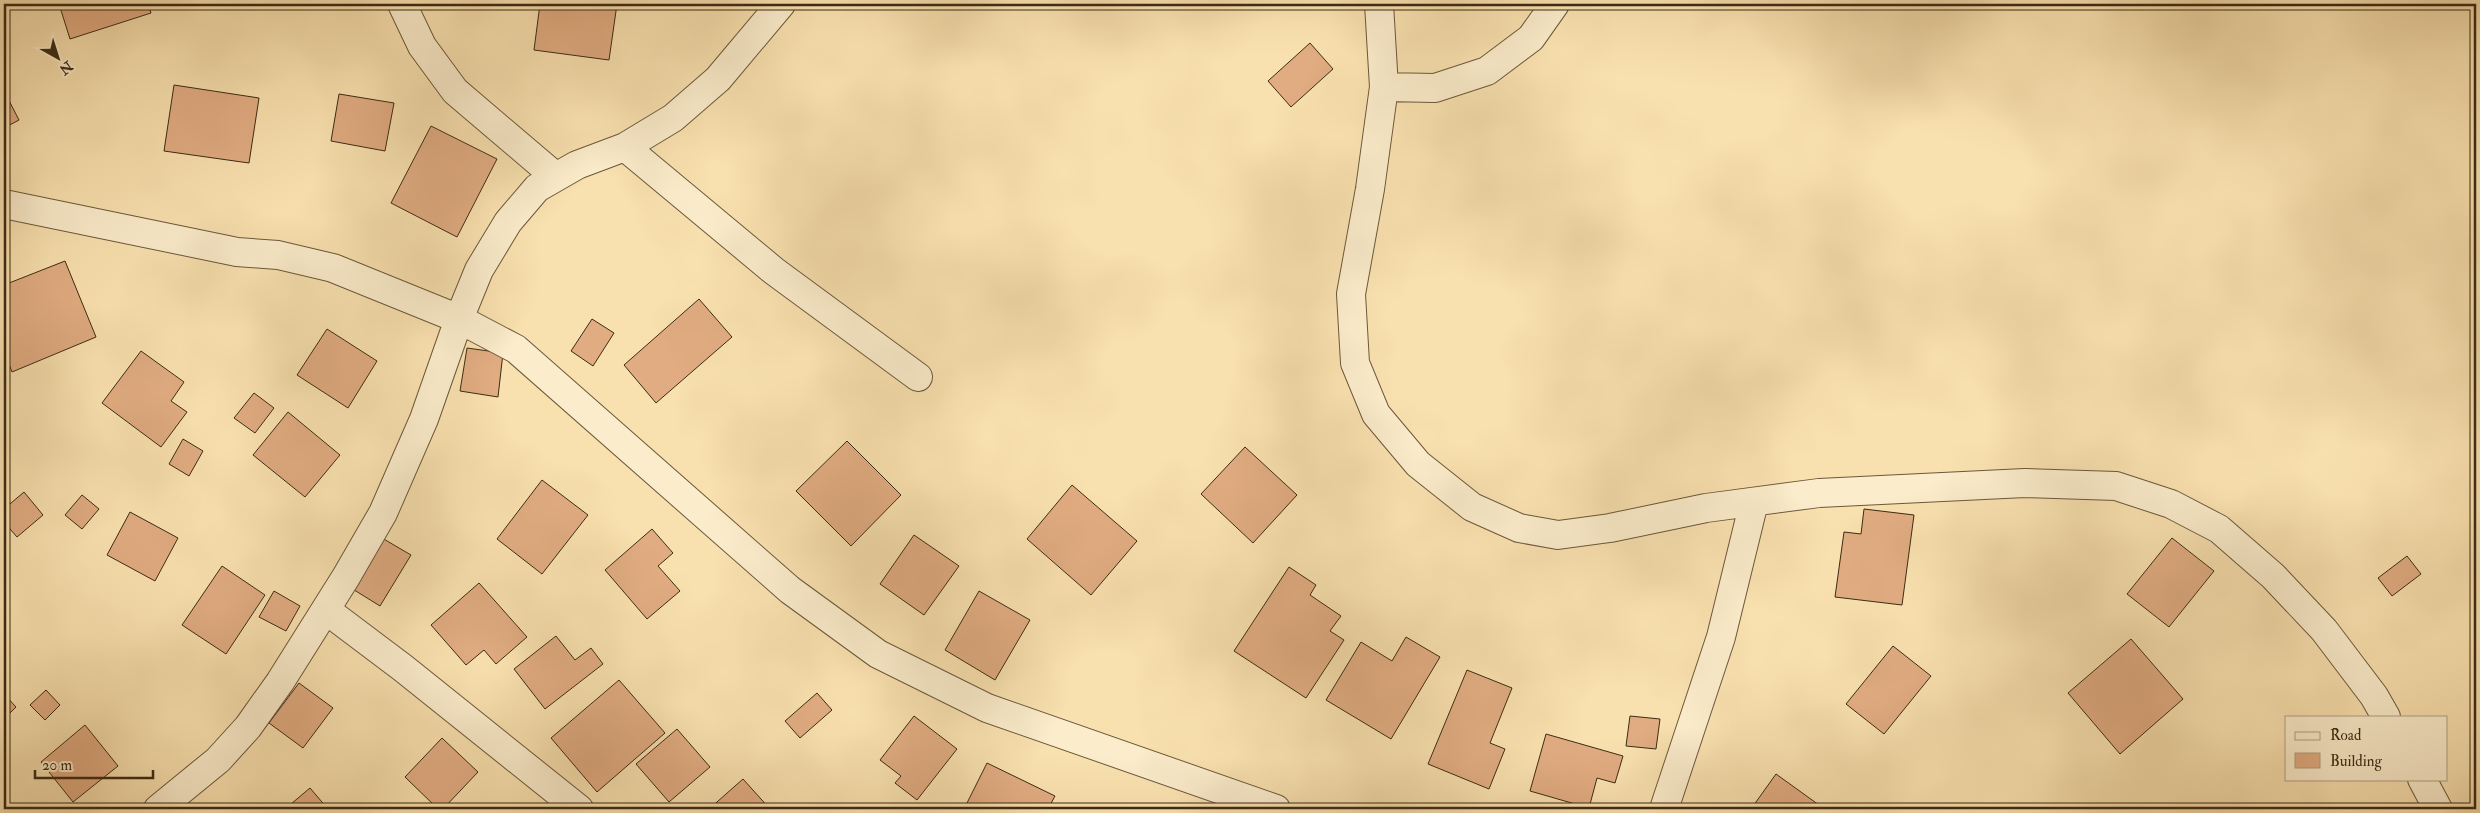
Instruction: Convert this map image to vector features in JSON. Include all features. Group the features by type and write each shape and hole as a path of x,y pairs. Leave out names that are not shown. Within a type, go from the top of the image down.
{"street":[{"path":"402,4 422,46 454,91 556,177"},
{"path":"158,809 218,760 248,727 326,610 383,513 424,419 459,319 479,270 508,222 537,188 577,165 624,147 673,118 718,79 782,4"},
{"path":"1380,4 1384,87 1370,189 1351,294 1355,362 1376,414 1418,464 1472,507 1519,528 1558,535 1819,493 2025,483 2116,486 2171,504 2219,529 2273,576 2324,630 2374,696 2385,716"},
{"path":"1384,87 1435,88 1487,71 1531,38 1555,4"},
{"path":"624,147 774,271 918,378"},
{"path":"4,204 237,252 278,255 333,268 459,319 516,349 790,590 878,654 987,708 1276,809"},
{"path":"1664,809 1721,637 1754,502"},
{"path":"326,610 403,668 580,809"},
{"path":"2423,780 2438,809"}],"building":[{"path":"59,4 148,4 151,13 70,39"},
{"path":"540,4 617,4 609,60 534,50"},
{"path":"1310,43 1333,69 1291,107 1268,81"},
{"path":"174,85 259,98 249,163 164,151"},
{"path":"4,91 19,120 4,128"},
{"path":"339,94 394,103 385,151 331,141"},
{"path":"431,126 497,159 457,237 391,203"},
{"path":"65,261 96,337 12,372 4,351 4,285"},
{"path":"699,299 732,337 656,403 624,365"},
{"path":"592,319 614,333 593,366 571,351"},
{"path":"327,329 377,361 348,408 297,375"},
{"path":"467,348 503,353 498,397 460,391"},
{"path":"141,351 184,382 171,401 187,412 161,447 102,403"},
{"path":"254,393 274,408 255,433 234,418"},
{"path":"288,412 340,455 305,497 253,455"},
{"path":"183,439 203,451 189,476 169,464"},
{"path":"847,441 901,495 851,546 796,491"},
{"path":"1245,447 1297,495 1253,543 1201,494"},
{"path":"542,480 588,515 542,574 497,539"},
{"path":"1072,485 1137,541 1091,595 1027,539"},
{"path":"24,492 43,515 17,537 4,522 4,509"},
{"path":"82,495 99,509 82,529 65,515"},
{"path":"1864,509 1914,515 1902,605 1835,597 1844,532 1861,534"},
{"path":"130,512 178,538 155,581 107,555"},
{"path":"652,529 673,553 658,566 680,591 647,619 605,570"},
{"path":"914,535 959,566 924,615 880,584"},
{"path":"382,538 411,555 380,606 351,588"},
{"path":"2172,538 2214,571 2169,627 2127,594"},
{"path":"2407,556 2421,574 2392,596 2378,578"},
{"path":"222,566 265,595 226,654 182,625"},
{"path":"1289,567 1316,585 1310,595 1341,616 1330,631 1344,640 1306,698 1234,651"},
{"path":"479,583 527,637 496,664 484,650 466,665 431,625"},
{"path":"274,591 300,606 286,631 259,617"},
{"path":"979,591 1030,620 995,680 945,650"},
{"path":"556,636 575,660 591,648 603,664 545,709 514,669"},
{"path":"1406,637 1440,657 1391,739 1326,700 1361,642 1392,661"},
{"path":"2131,639 2183,699 2120,754 2068,693"},
{"path":"1893,646 1931,676 1884,734 1846,704"},
{"path":"1467,670 1512,688 1490,743 1505,749 1489,789 1428,764"},
{"path":"619,680 665,733 597,792 551,738"},
{"path":"299,683 333,708 303,748 269,723"},
{"path":"46,690 60,705 45,720 30,705"},
{"path":"817,693 832,710 800,738 785,721"},
{"path":"4,694 16,707 4,719"},
{"path":"914,716 957,749 917,800 895,783 901,776 880,760"},
{"path":"1630,716 1660,719 1656,749 1626,746"},
{"path":"85,725 118,766 73,802 41,762"},
{"path":"677,729 710,767 669,802 636,764"},
{"path":"1546,734 1623,756 1615,783 1597,778 1589,808 1530,791"},
{"path":"442,738 478,772 443,809 438,809 405,777"},
{"path":"987,763 1055,796 1048,809 964,809"},
{"path":"1776,774 1819,805 1816,809 1751,809"},
{"path":"743,779 770,809 709,809"},
{"path":"310,788 328,809 285,809"}]}
